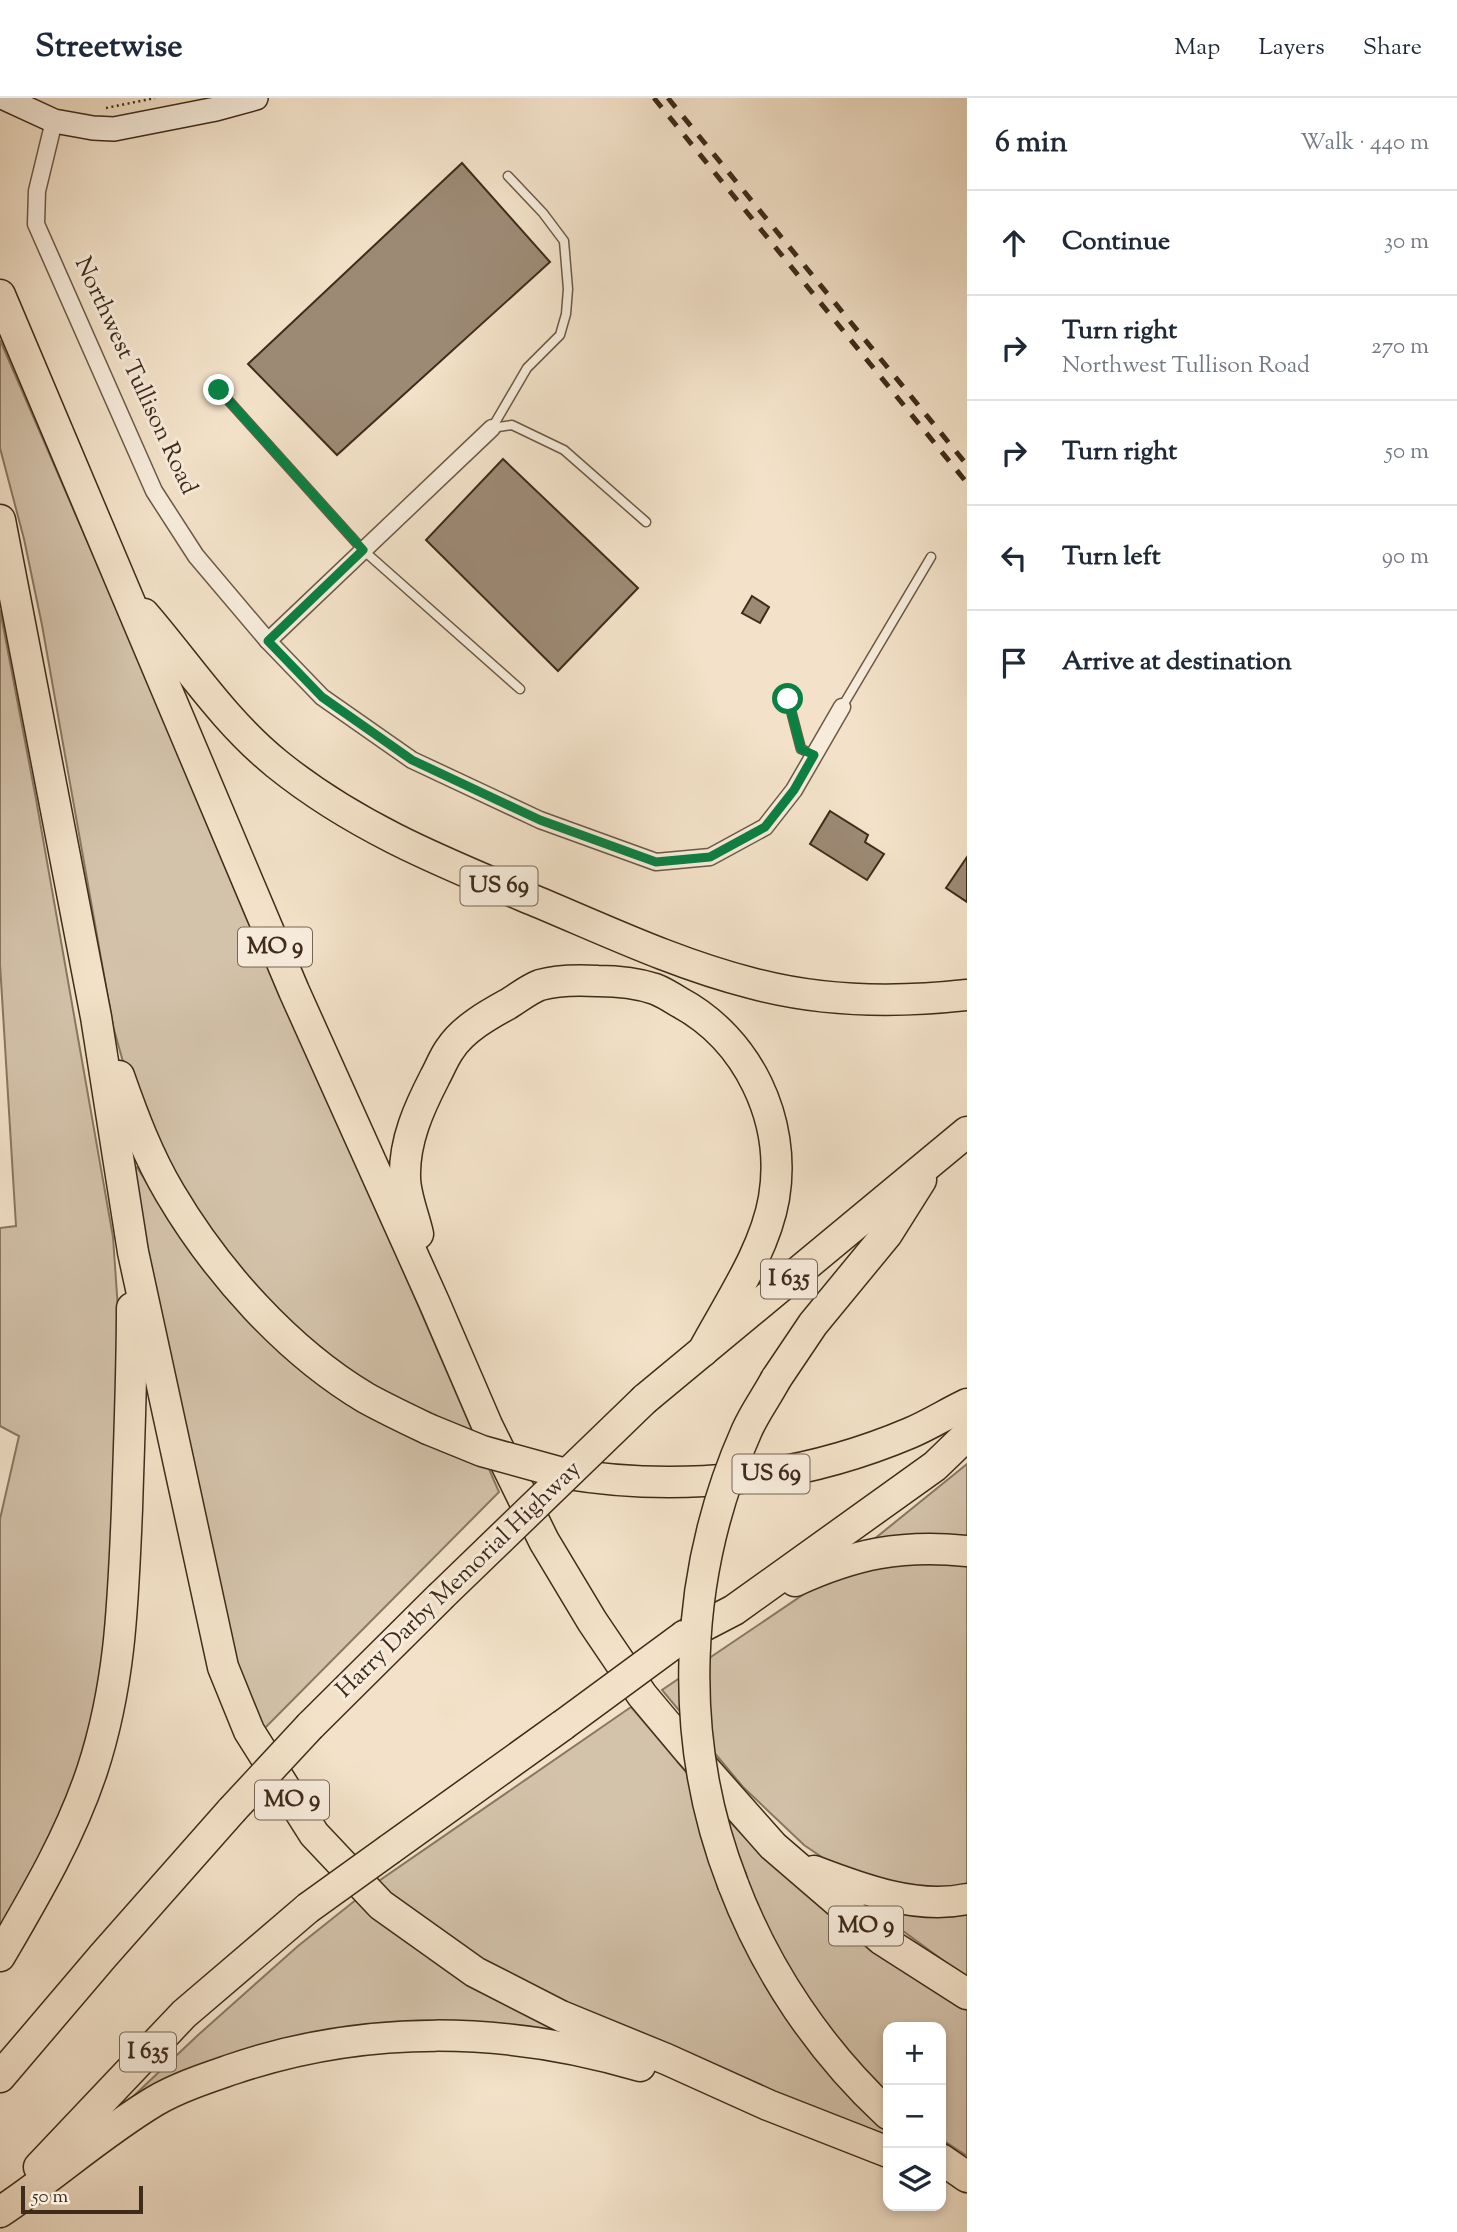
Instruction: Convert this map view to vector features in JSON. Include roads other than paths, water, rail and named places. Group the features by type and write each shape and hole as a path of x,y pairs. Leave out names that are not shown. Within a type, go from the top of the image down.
{"highway":[{"name":"MO 9","path":"0,295 294,991 498,1448 544,1541 592,1621 642,1695 774,1846 881,1939 967,1994"},
{"name":"MO 9","path":"0,520 96,1017 133,1252 223,1667 249,1731 314,1834 381,1905 475,1972 561,2016 768,2105 883,2150"},
{"name":"US 69","path":"123,590 165,638 219,708 275,762 342,810 425,855 694,966 753,984 812,995 867,1000 933,999 967,995"},
{"path":"434,1302 405,1178 409,1140 418,1109 451,1047 482,1018 540,985 582,980 619,982 656,989 695,1010 716,1027 750,1069 770,1118 776,1171 768,1224 758,1249 703,1351"},
{"name":"US 69","path":"96,1017 141,1135 169,1192 223,1271 268,1320 321,1365 366,1397 428,1429 482,1451 562,1473 608,1480 685,1483 793,1471 910,1433 967,1404"},
{"name":"Harry Darby Memorial Highway","path":"0,2077 232,1810 310,1726 440,1597 645,1399 967,1132"},
{"path":"883,2109 845,2070 785,1989 763,1951 733,1884 709,1807 696,1727 696,1621 713,1524 747,1429 813,1324 887,1234 934,1159"},
{"path":"0,1956 47,1874 76,1814 92,1771 114,1684 122,1626 132,1360 133,1252"},
{"name":"I 635","path":"0,2210 184,2014 308,1908 684,1636 734,1610 935,1466 967,1435"},
{"path":"734,1610 821,1569 856,1557 911,1548 967,1551"},
{"path":"774,1846 811,1870 862,1888 917,1899 967,1899"},
{"path":"0,2210 41,2186 90,2145 156,2100 203,2079 257,2061 368,2039 425,2035 482,2036 538,2042 594,2053 768,2105"},
{"path":"946,2162 967,2176"},
{"path":"946,2174 967,2183"}],"street":[{"path":"4,98 54,121 93,128 114,128 216,109 256,98"},
{"name":"Northwest Tullison Road","path":"54,121 37,191 36,224 154,491 196,556 268,641 322,697 412,760 540,820 656,862 710,857 765,827 794,790 842,707"},
{"path":"268,641 492,428"}],"lane":[{"path":"492,428 527,368 560,335 566,314 568,289 564,242 544,213 508,176"},
{"path":"219,390 363,550 520,689"},
{"path":"492,428 512,425 564,450 646,522"},
{"path":"842,707 931,557"},
{"path":"788,699 801,749 814,755"}],"railway":[{"path":"654,98 967,483"},
{"path":"668,98 967,465"}]}
